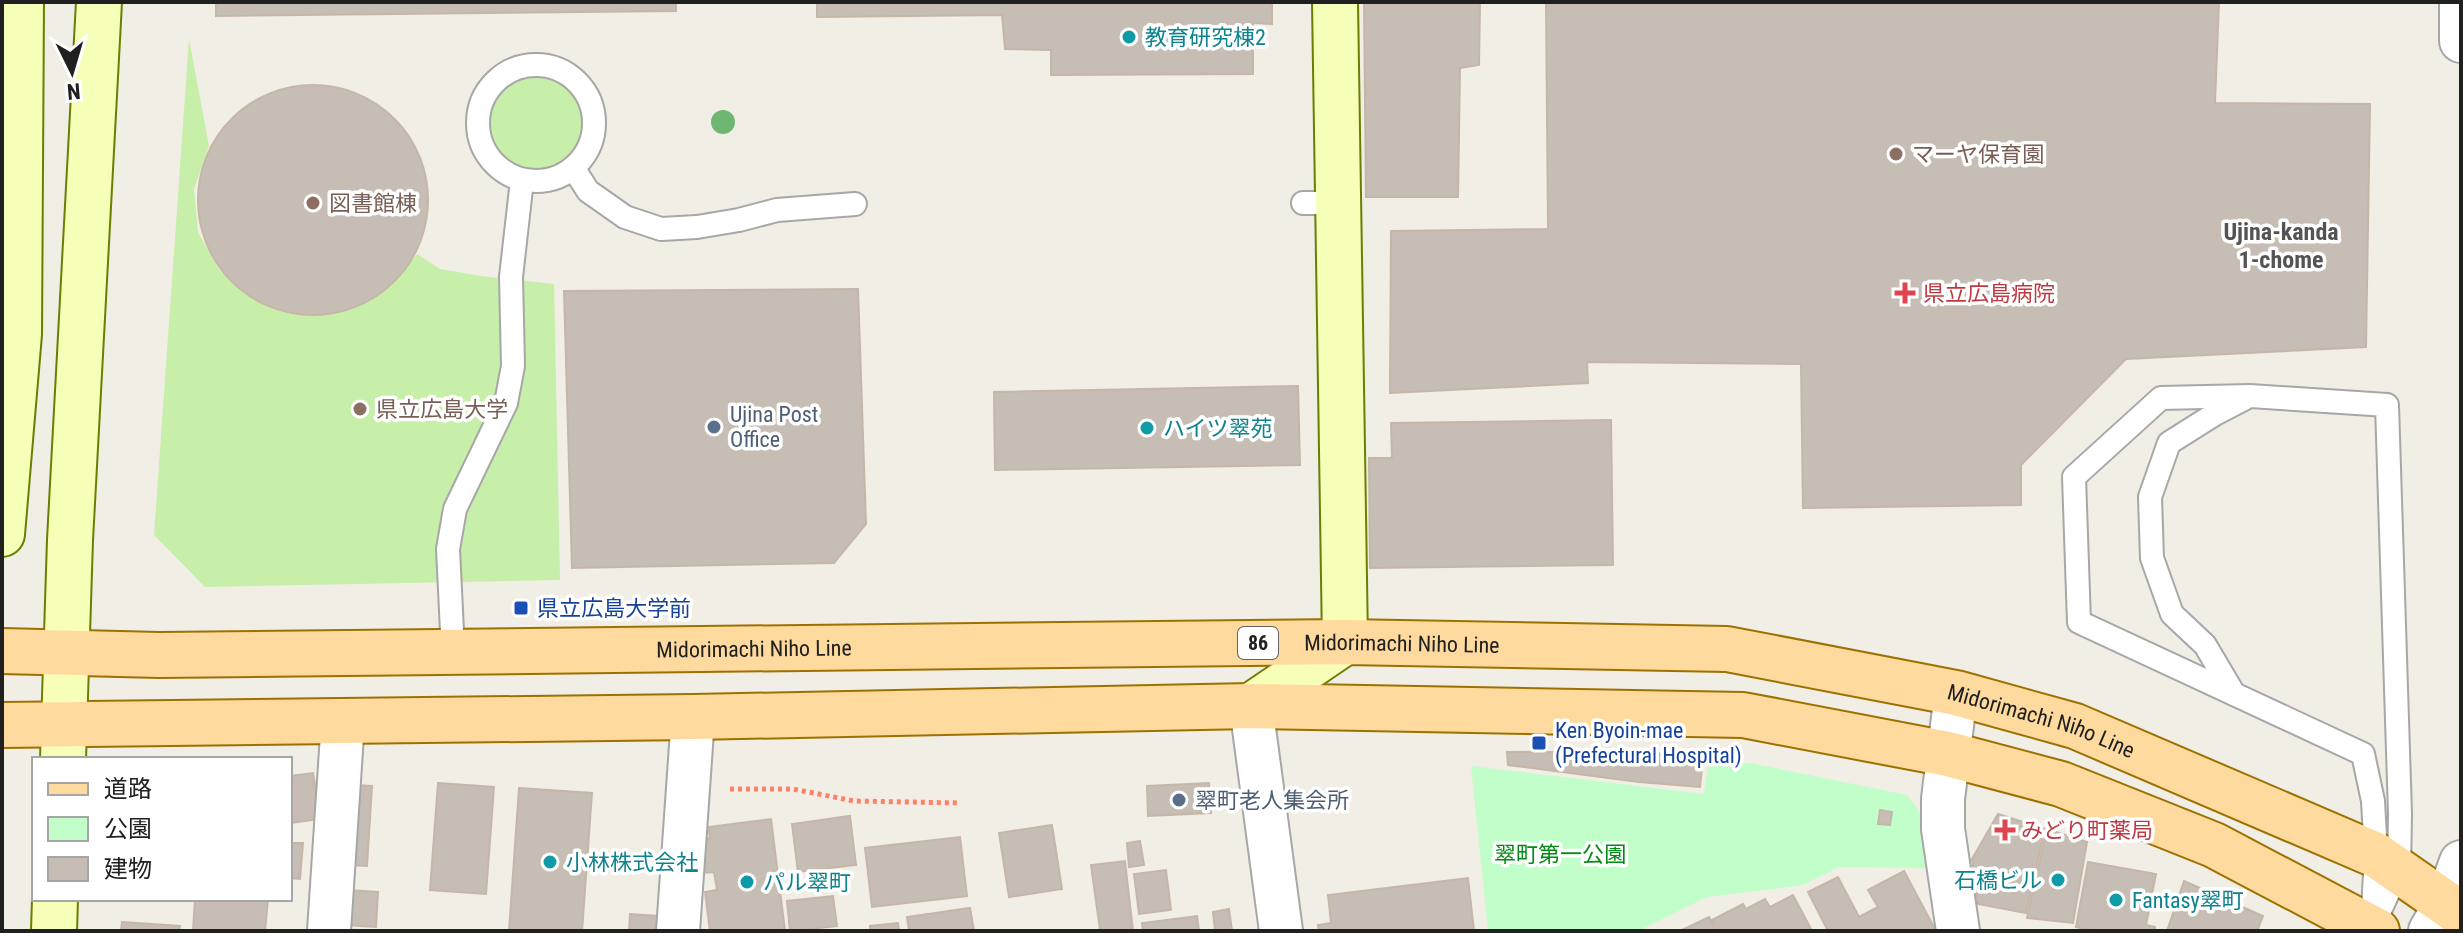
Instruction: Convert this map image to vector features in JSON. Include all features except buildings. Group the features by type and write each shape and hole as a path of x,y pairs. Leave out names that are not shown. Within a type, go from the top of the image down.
{"main road":[{"name":"Midorimachi Niho Line","path":"2,651 66,654 453,652 1345,642 1727,649 1956,693 2075,726 2387,862 2446,916"},
{"path":"2,725 64,741 343,720 1251,706 1743,715 1948,754 2061,784 2214,845 2375,930"}],"street":[{"path":"2,534 19,334 21,2"},
{"path":"64,741 72,509 99,2"},
{"path":"1281,931 1251,706 1345,642 1320,203 1335,2"},
{"path":"2461,2 2461,41"},
{"path":"1956,693 1943,799 1943,829 1958,931"},
{"path":"678,931 693,717"},
{"path":"329,931 343,720"},
{"path":"2446,916 2461,862"},
{"path":"54,931 55,901"}],"lane":[{"path":"542,65 566,72 582,85 593,107 595,129 588,152 574,169 552,180 530,182 507,175 490,161 480,139 478,117 485,94 499,77 520,67 542,65"},
{"path":"574,169 588,191 625,217 661,229 697,227 777,210 855,204"},
{"path":"453,652 448,549 455,509 509,391 513,366 511,277 522,180"},
{"path":"2234,694 2205,645 2172,614 2152,558 2150,497 2169,443 2250,396"},
{"path":"2375,930 2387,862 2400,814 2387,405 2250,396 2161,398 2074,477 2079,622 2363,754 2387,862"}],"path":[{"path":"688,789 793,789 854,801 960,803"}],"green space":[{"path":"189,39 209,146 194,189 198,232 220,271 255,300 300,313 346,309 393,282 417,254 440,269 554,284 560,580 205,587 154,535"},
{"path":"536,75 554,79 569,89 579,104 583,122 579,140 569,155 554,165 536,169 518,165 503,155 493,140 489,122 493,104 503,89 518,79"},
{"name":"翠町第一公園","path":"1709,759 1755,764 1907,795 1926,821 1932,868 1839,867 1803,885 1707,897 1638,931 1488,931 1471,766 1704,794"}],"place":[{"name":"教育研究棟2","path":"1129,37"},
{"name":"マーヤ保育園","path":"1896,154"},
{"name":"図書館棟","path":"313,203"},
{"name":"県立広島病院","path":"1905,293"},
{"name":"県立広島大学","path":"360,409"},
{"name":"Ujina Post Office","path":"714,427"},
{"name":"ハイツ翠苑","path":"1147,428"},
{"name":"県立広島大学前","path":"521,608"},
{"name":"Ken Byoin-mae (Prefectural Hospital)","path":"1539,743"},
{"name":"翠町老人集会所","path":"1179,800"},
{"name":"みどり町薬局","path":"2005,830"},
{"name":"小林株式会社","path":"550,862"},
{"name":"石橋ビル","path":"2058,880"},
{"name":"パル翠町","path":"747,882"},
{"name":"Fantasy翠町","path":"2116,900"}],"district":[{"name":"Ujina-kanda 1-chome","path":"2281,246"}]}
